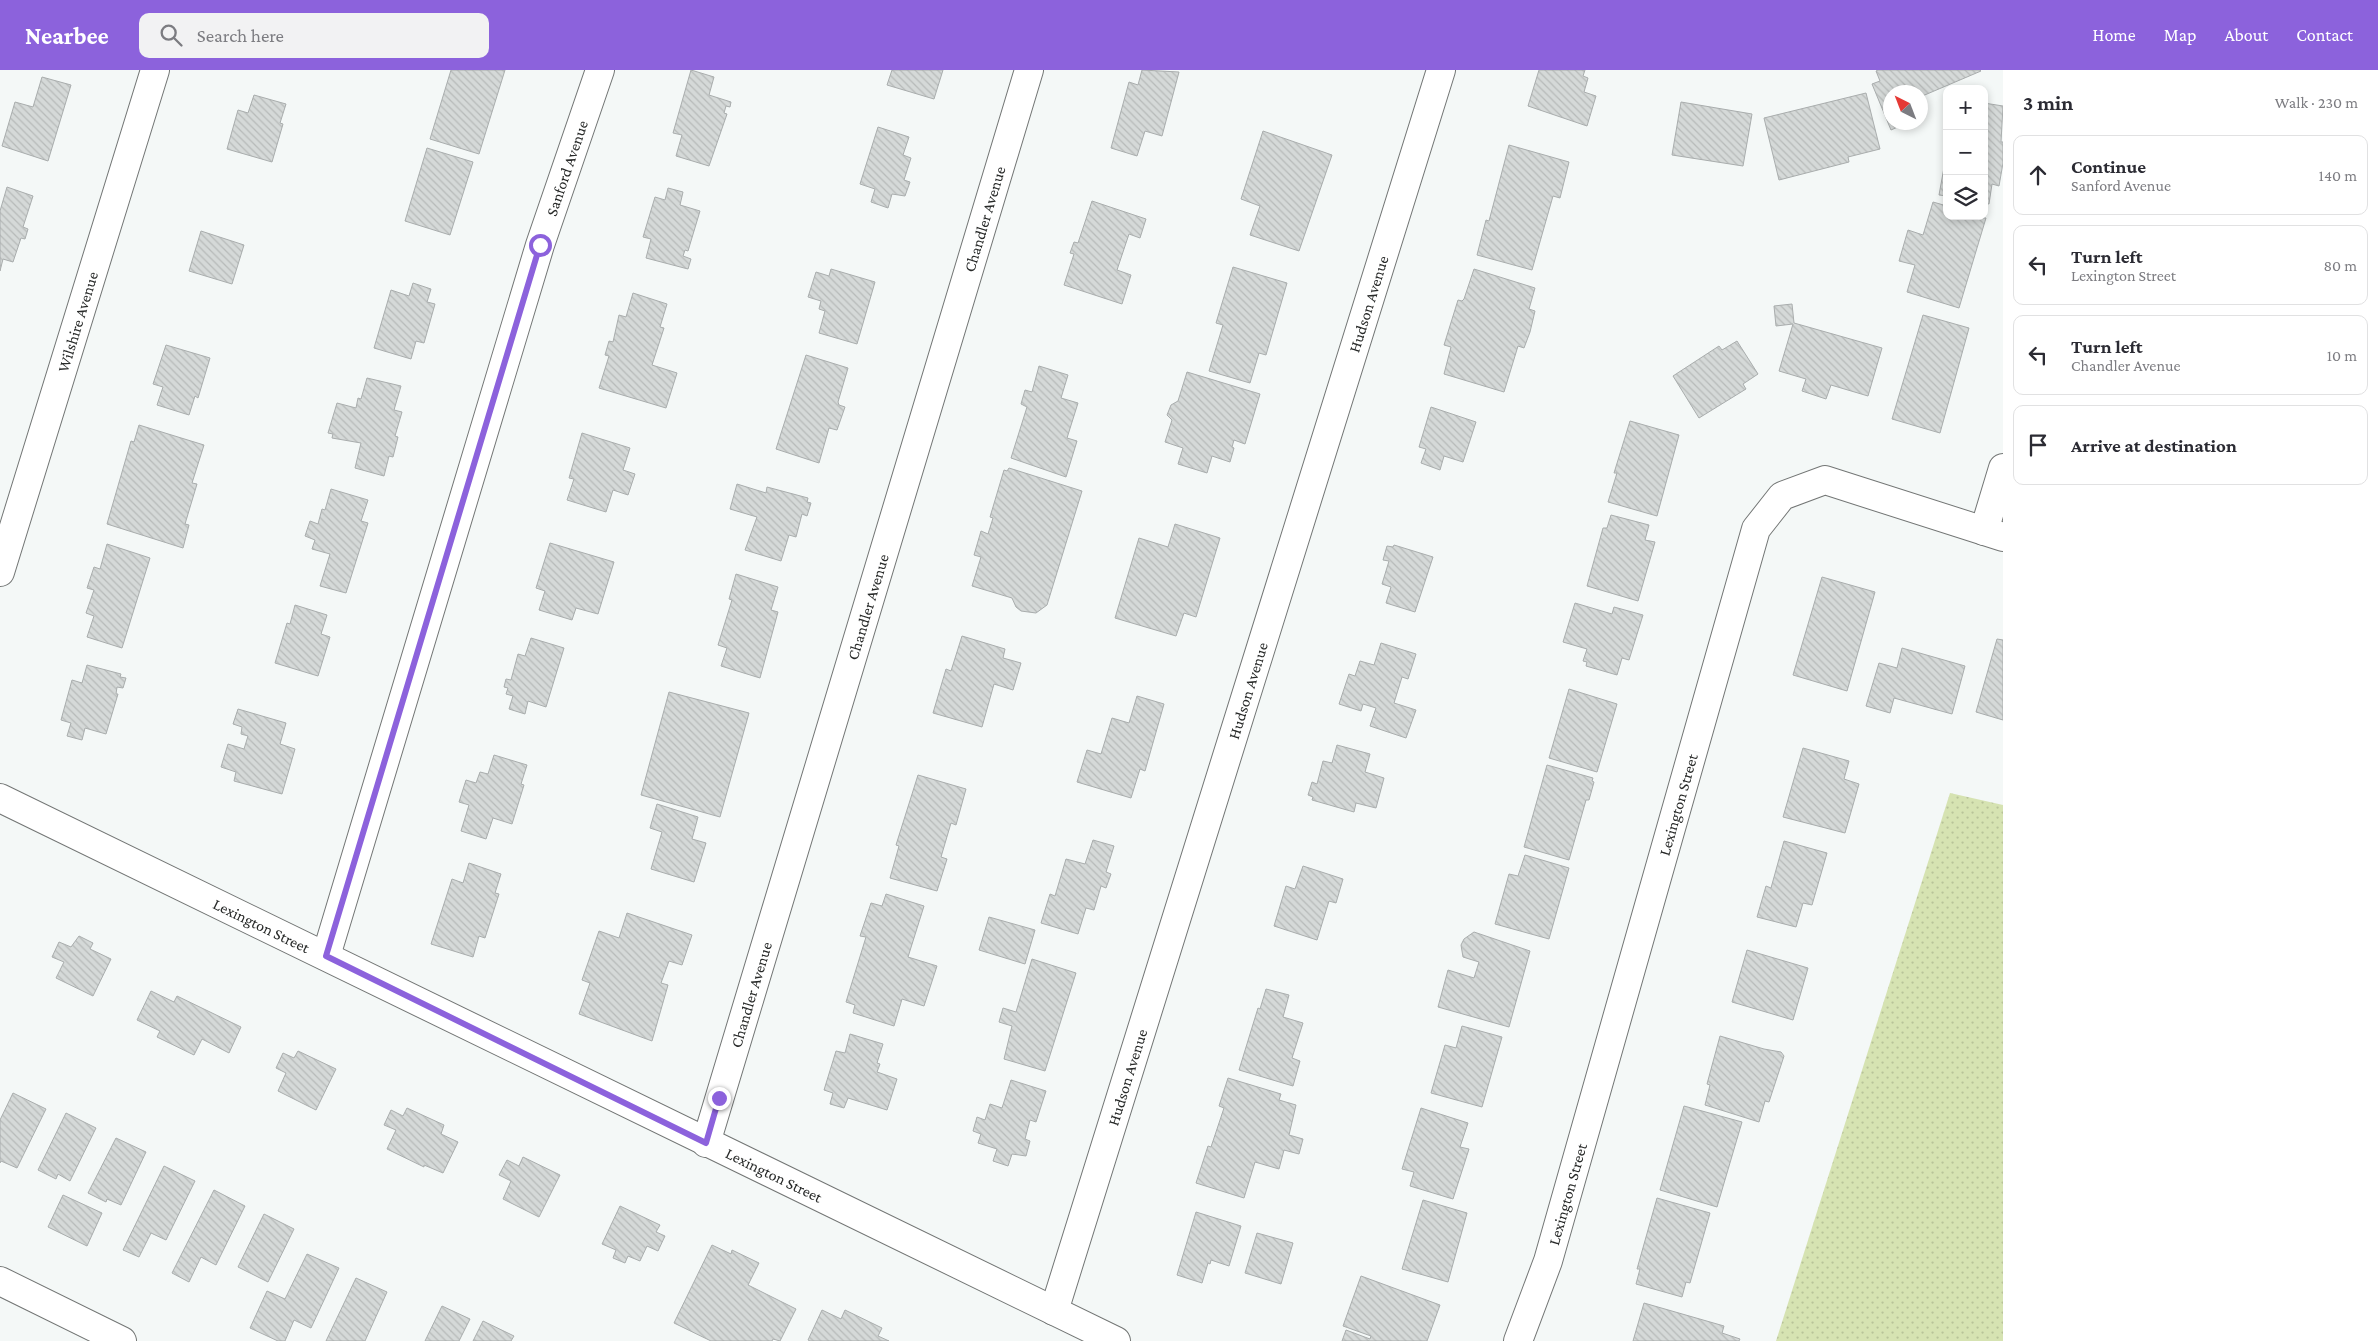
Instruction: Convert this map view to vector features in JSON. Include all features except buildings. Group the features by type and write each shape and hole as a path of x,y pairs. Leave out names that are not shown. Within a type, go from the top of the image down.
{"street":[{"name":"Wilshire Avenue","path":"0,572 155,70"},
{"name":"Sanford Avenue","path":"326,956 540,245 600,70"},
{"name":"Chandler Avenue","path":"706,1143 1029,70"},
{"name":"Hudson Avenue","path":"1054,1311 1441,70"},
{"path":"1994,534 2003,468"},
{"name":"Lexington Street","path":"1518,1341 1548,1261 1756,529 1782,496 1825,480 1994,534"},
{"name":"Lexington Street","path":"0,798 1116,1341"},
{"path":"0,1281 122,1341"}],"green space":[{"path":"1950,793 2003,805 2003,1341 1776,1341"}],"route":[{"path":"540,245 326,956 706,1143 719,1098"}]}
